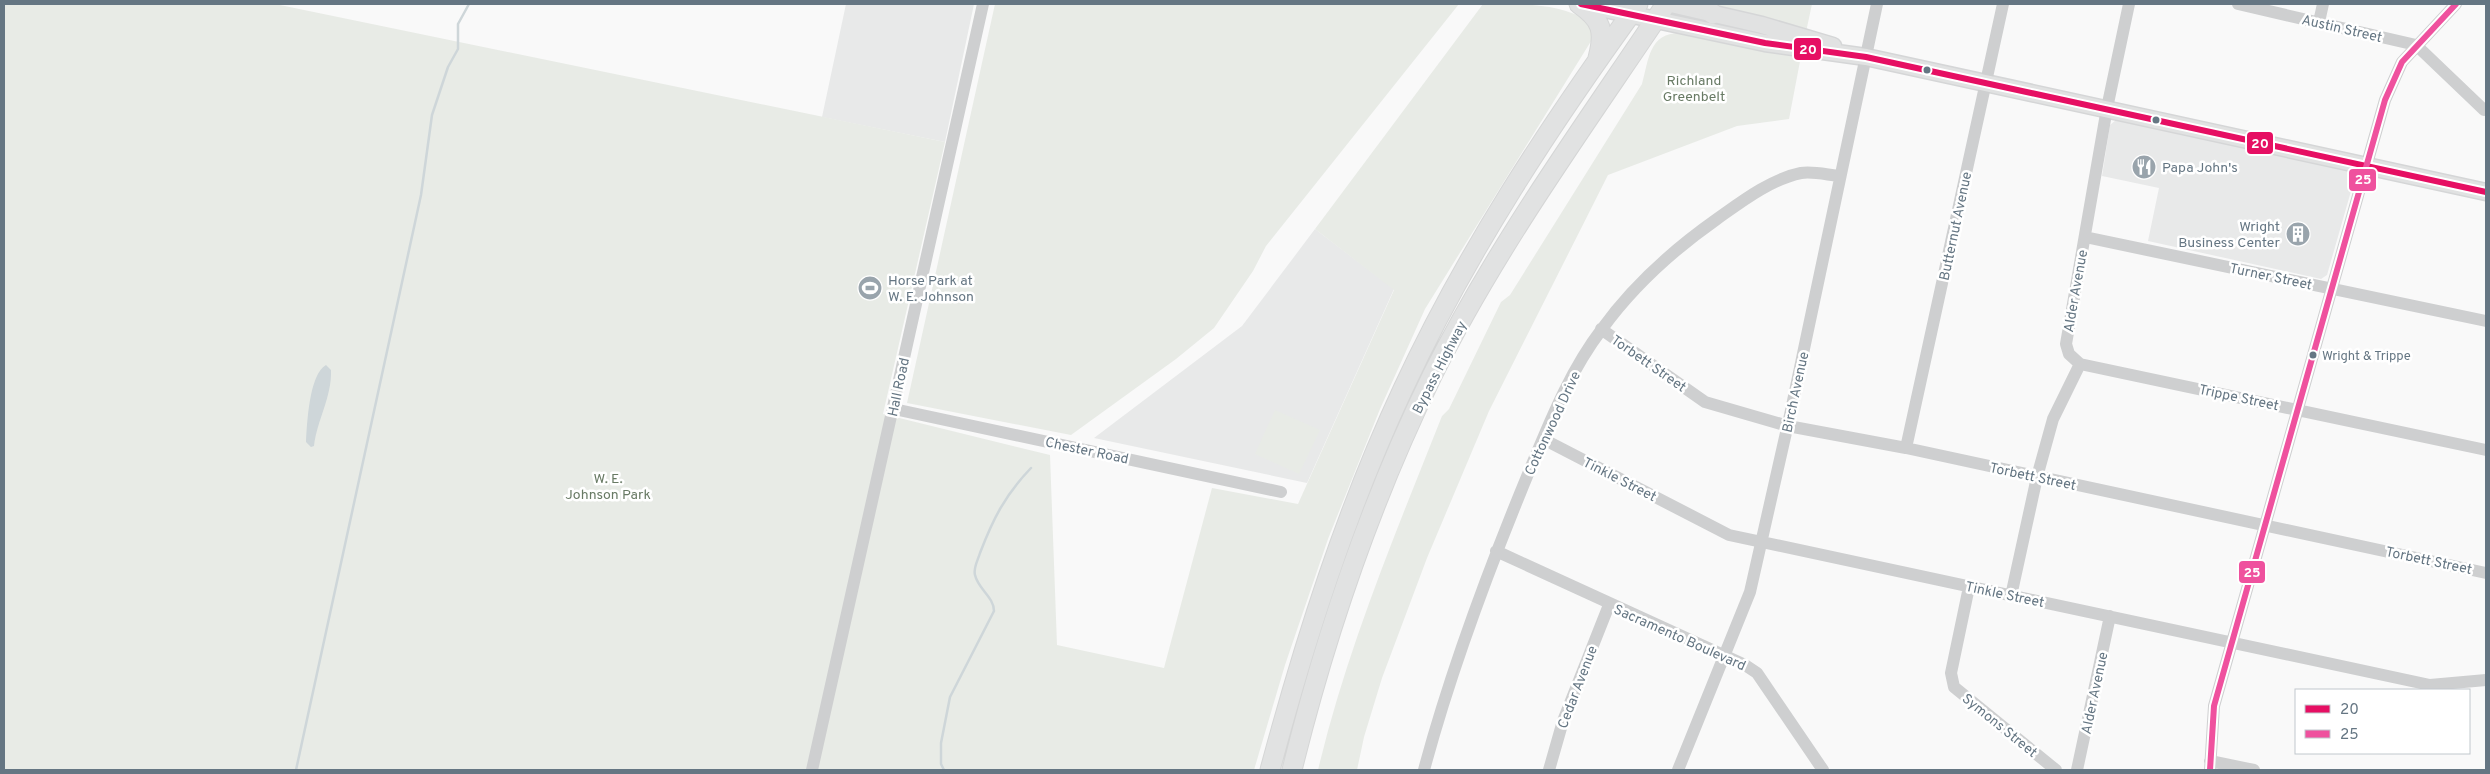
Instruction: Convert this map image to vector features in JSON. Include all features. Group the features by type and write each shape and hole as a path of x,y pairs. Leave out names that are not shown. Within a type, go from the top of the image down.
{"highway":[{"path":"1580,4 1596,18 1602,32 1595,65"},
{"name":"Bypass Highway","path":"1292,770 1323,659 1350,577 1400,447 1433,376 1476,296 1530,208 1666,4"},
{"name":"Bypass Highway","path":"1270,770 1308,634 1354,505 1403,388 1478,248 1528,165 1634,9"}],"main road":[{"path":"1580,4 1634,9 1656,20 1790,47 1866,57 2486,192"},
{"path":"1671,4 1707,9 1866,57"}],"street":[{"name":"Hall Road","path":"812,770 983,4"},
{"name":"Birch Avenue","path":"1678,770 1750,592 1788,426 1877,4"},
{"name":"Butternut Avenue","path":"1906,448 2003,4"},
{"name":"Alder Avenue","path":"2080,364 2069,354 2066,344 2107,108 2129,4"},
{"name":"Austin Street","path":"2238,4 2416,45"},
{"path":"2319,22 2324,4"},
{"path":"2254,770 2210,765 2214,706 2367,166 2393,81 2402,62 2456,4"},
{"path":"2416,45 2484,110"},
{"name":"Cottonwood Drive","path":"1424,770 1449,684 1496,552 1567,385 1601,329 1635,289 1676,250 1744,200 1779,181 1802,173 1840,176"},
{"name":"Turner Street","path":"2085,237 2486,321"},
{"name":"Torbett Street","path":"1601,329 1706,402 1788,426 1906,448 2486,573"},
{"path":"2012,596 2037,477 2053,419 2080,364"},
{"name":"Trippe Street","path":"2080,364 2486,450"},
{"name":"Chester Road","path":"894,409 1281,492"},
{"name":"Tinkle Street","path":"1543,439 1729,535 2233,641 2430,685 2486,680"},
{"name":"Sacramento Boulevard","path":"1496,552 1609,605 1723,655 1757,673 1823,770"},
{"name":"Symons Street","path":"1969,587 1951,673 1954,687 2056,770"},
{"name":"Cedar Avenue","path":"1549,770 1562,721 1609,605"},
{"name":"Alder Avenue","path":"2077,770 2110,616"}],"shaded area":[{"path":"846,4 974,4 945,142 822,117"},
{"path":"2116,120 2348,171 2353,177 2353,184 2327,275 2321,279 2148,241 2159,188 2102,176 2110,125"},
{"path":"1315,229 1394,289 1307,483 1094,438 1242,326"},
{"path":"326,365 331,370 331,380 314,446 311,447 306,442 312,389 320,370"}],"green space":[{"name":"W. E. Johnson Park","path":"4,4 275,4 945,142 883,414 1050,455 1057,645 1164,668 1212,488 1298,504 1394,290 1315,229 1483,4 1538,5 1564,10 1589,21 1593,38 1425,309 1380,409 1328,539 1285,665 1254,770 4,770"},
{"path":"995,4 1459,4 1266,246 1253,271 1214,328 1176,359 1071,435 907,403"},
{"path":"1711,4 1812,4 1806,32"},
{"name":"Richland Greenbelt","path":"1680,33 1718,42 1799,52 1801,56 1789,119 1737,126 1608,175 1489,411 1427,558 1382,678 1364,737 1357,770 1318,770 1343,680 1358,635 1390,547 1442,416 1449,409 1501,302 1510,295 1642,84 1652,49 1662,37"},
{"path":"1275,410 1320,430 1299,474 1255,454"}],"waterway":[{"path":"296,770 421,195 432,115 448,67 458,49 458,24 469,4"},
{"path":"944,770 941,764 941,743 950,697 994,611 991,601 979,585 975,567 990,529 1001,508 1014,488 1031,468"}],"transit line":[{"name":"20","path":"1581,4 1765,43 1866,57 2486,192"},
{"name":"25","path":"2210,770 2214,706 2385,100 2402,62 2456,4"}],"place":[{"name":"Papa John's","path":"2144,167"},
{"name":"Wright Business Center","path":"2298,234"},
{"name":"Horse Park at W. E. Johnson","path":"870,288"},
{"name":"Wright & Trippe","path":"2313,355"}]}
